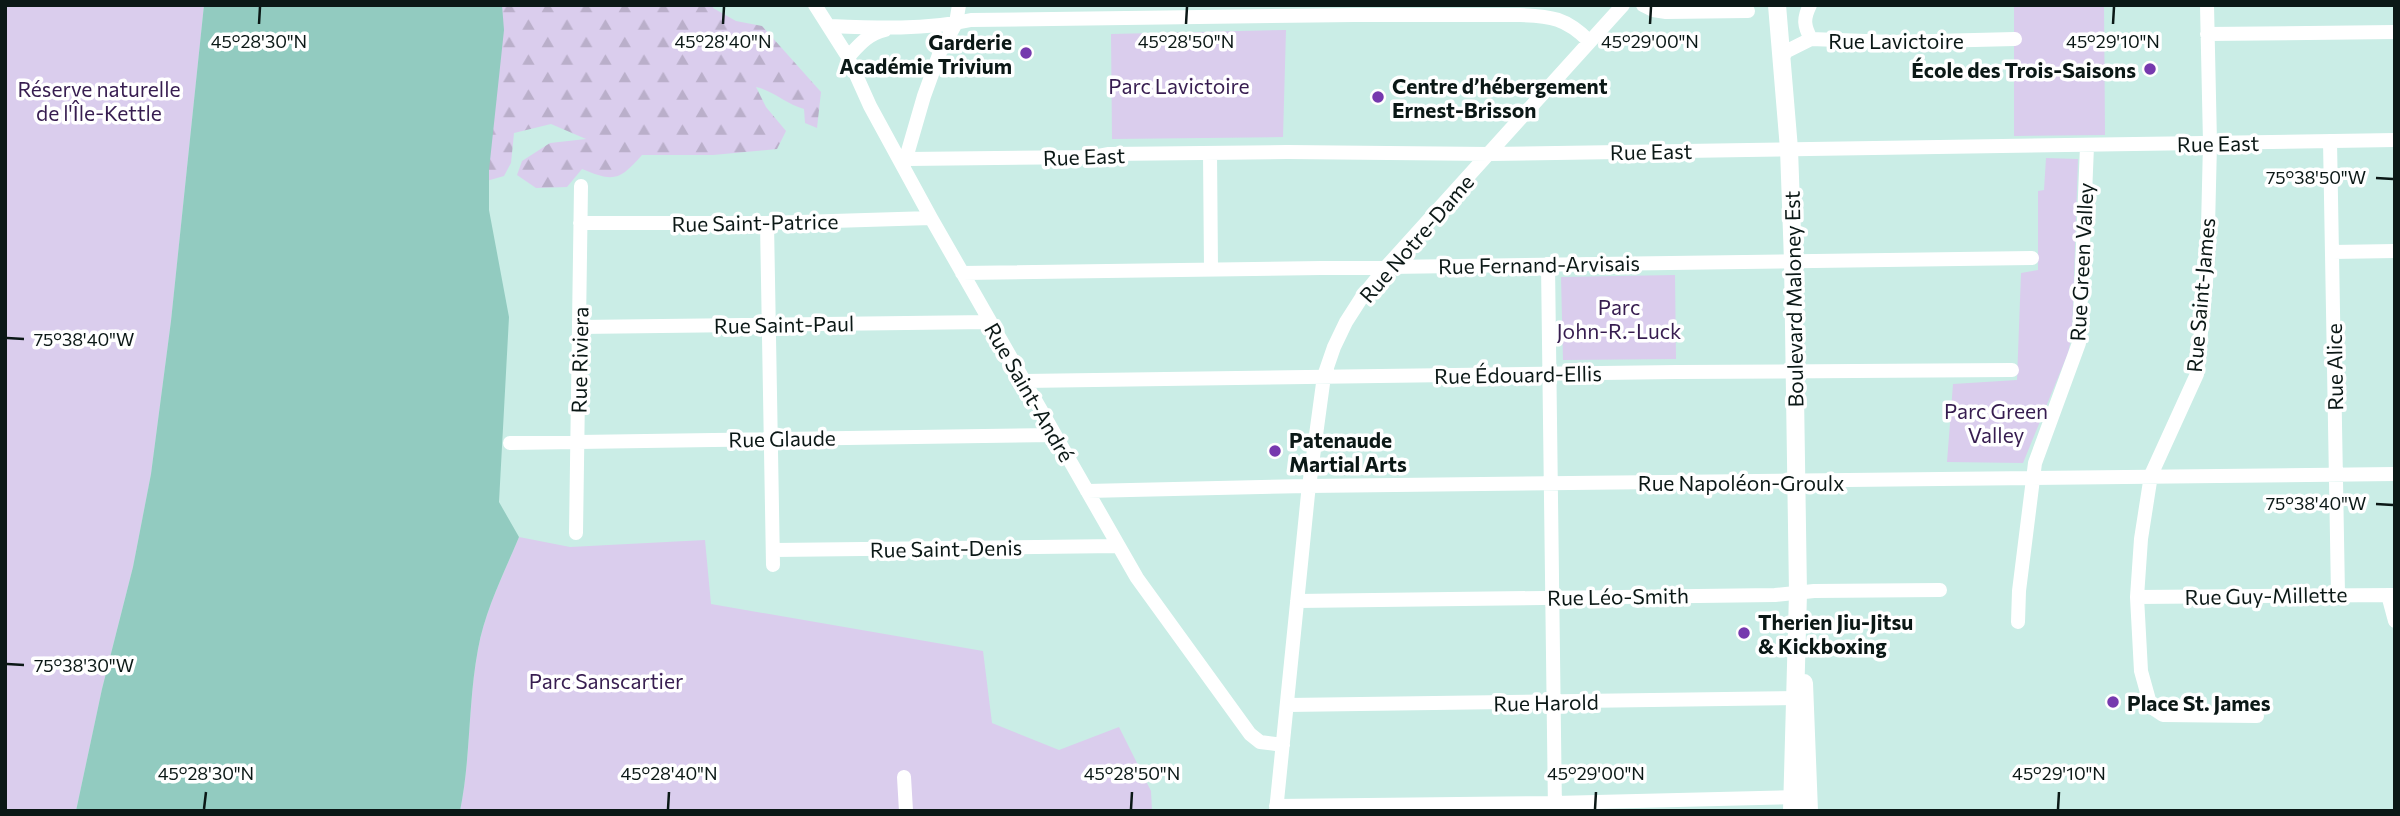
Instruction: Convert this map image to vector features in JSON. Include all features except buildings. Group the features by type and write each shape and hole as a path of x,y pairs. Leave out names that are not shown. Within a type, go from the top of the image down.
{"main road":[{"name":"Boulevard Maloney Est","path":"1777,5 1789,149 1793,261 1800,804"}],"street":[{"name":"Rue Saint-André","path":"815,5 848,57 870,106 905,163 931,218 989,322 1148,595 1250,734 1261,742 1283,745"},
{"path":"905,163 924,96 940,52 956,23 959,5"},
{"name":"Rue Notre-Dame","path":"1276,808 1308,486 1324,376 1334,347 1362,296 1387,266 1623,5"},
{"path":"1643,5 1666,12 1748,11"},
{"path":"1810,5 1804,17 1805,28 1811,39"},
{"name":"Rue Saint-James","path":"2207,5 2210,143 2207,270 2196,374 2151,475 2141,539 2137,597 2141,671 2151,707 2163,715 2257,716"},
{"path":"830,26 900,27 995,19 1355,10 1466,10 1545,16 1569,24 1589,41"},
{"path":"848,57 864,39 874,33 900,27"},
{"path":"2207,34 2395,32"},
{"name":"Rue Lavictoire","path":"1782,57 1787,51 1811,39 2015,39"},
{"name":"Rue East","path":"905,163 1093,157 1109,154 1490,154 2395,140"},
{"name":"Rue Alice","path":"2330,141 2338,594"},
{"name":"Rue Green Valley","path":"2018,622 2019,591 2035,463 2079,343 2087,146"},
{"path":"1210,153 1211,269"},
{"name":"Rue Riviera","path":"576,533 581,186"},
{"name":"Rue Saint-Patrice","path":"580,223 767,223 931,218"},
{"path":"767,223 771,438"},
{"path":"2332,252 2395,251"},
{"name":"Rue Fernand-Arvisais","path":"962,273 2032,258"},
{"path":"1548,264 1555,807"},
{"name":"Rue Saint-Paul","path":"579,327 989,322"},
{"name":"Rue Édouard-Ellis","path":"1024,381 2012,370"},
{"name":"Rue Glaude","path":"510,443 1055,435"},
{"name":"Rue Saint-Denis","path":"771,438 773,558 1118,546"},
{"name":"Rue Napoléon-Groulx","path":"1087,491 2151,475 2395,474"},
{"name":"Rue Léo-Smith","path":"1297,601 1775,595 1940,590"},
{"path":"2392,595 2395,621"},
{"name":"Rue Guy-Millette","path":"2137,597 2392,595"},
{"name":"Rue Harold","path":"1287,705 1800,698"},
{"path":"904,777 906,811"},
{"path":"1276,808 1555,807 1671,799 1800,804"}],"green space":[{"name":"Réserve naturelle de l'Île-Kettle","path":"5,5 204,5 171,321 151,474 133,567 102,689 76,811 5,811"},
{"path":"486,5 713,5 713,8 736,21 762,26 821,92 817,128 805,123 804,109 756,87 766,107 786,131 777,149 713,155 642,155 627,170 615,177 582,169 567,187 536,188 517,175 522,161 550,143 586,139 551,124 514,133 511,163 504,176 476,184"},
{"path":"2014,5 2104,5 2105,135 2014,136"},
{"name":"Parc Lavictoire","path":"1286,30 1283,137 1112,139 1111,34"},
{"name":"Parc Green Valley","path":"2046,158 2078,159 2072,335 2068,353 2023,463 1947,462 1953,384 2017,380 2021,273 2038,270 2038,191 2044,190"},
{"name":"Parc John-R.-Luck","path":"1675,275 1676,359 1563,360 1561,277"},
{"name":"Parc Sanscartier","path":"519,537 570,547 705,540 711,604 983,651 992,723 1059,750 1119,727 1151,791 1152,811 460,811 481,634"}],"shaded area":[{"path":"204,5 502,5 504,30 489,170 489,210 509,317 499,502 519,537 481,634 460,811 76,811 102,689 133,567 151,474 171,321"}],"place":[{"name":"Garderie Académie Trivium","path":"1026,53"},
{"name":"École des Trois-Saisons","path":"2150,69"},
{"name":"Centre d’hébergement Ernest-Brisson","path":"1378,97"},
{"name":"Patenaude Martial Arts","path":"1275,451"},
{"name":"Therien Jiu-Jitsu & Kickboxing","path":"1744,633"},
{"name":"Place St. James","path":"2113,702"}]}
